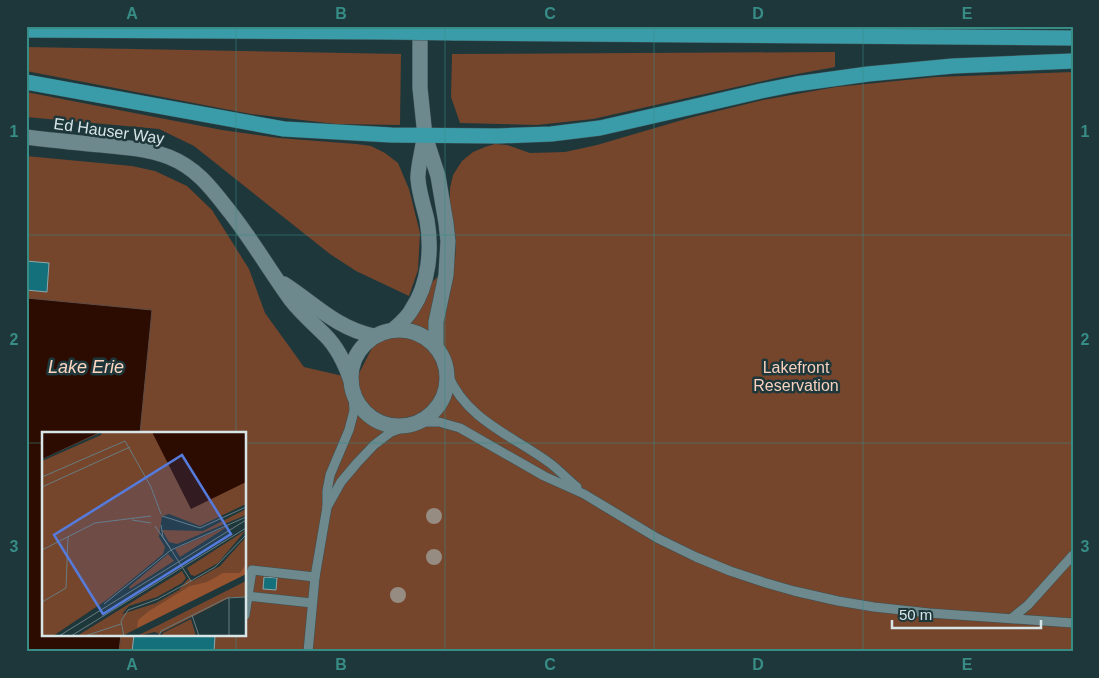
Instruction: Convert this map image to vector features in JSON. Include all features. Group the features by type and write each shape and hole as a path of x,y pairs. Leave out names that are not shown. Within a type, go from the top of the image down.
{"highway":[{"path":"26,30 1073,38"},
{"path":"26,82 284,129 358,134 498,136 575,132 600,128 692,108 761,90 835,78 944,66 1073,61"}],"street":[{"path":"420,26 420,88 425,136 438,176 448,242 446,275 436,322 436,346"},
{"path":"394,329 412,310 426,276 429,236 418,178 425,136"},
{"name":"Ed Hauser Way","path":"26,138 148,151 169,157 192,170 207,183 240,226 291,300 335,346 342,358 352,387"},
{"path":"278,281 348,329 374,336"},
{"path":"394,329 410,330 424,336 436,346 444,360 448,375 446,390 441,403 432,414 413,424 393,426 369,416 360,406 352,387 352,368 356,356 364,345 374,336 394,329"}],"lane":[{"path":"448,375 460,396 472,410 492,426 551,464 584,494"},
{"path":"308,652 312,602 327,507 327,491 330,475 350,430 354,411 352,387"},
{"path":"327,507 341,482 356,463 391,432 413,424 439,422 460,428 544,476 584,494 658,538 730,571 794,591 874,607 929,613 1073,623"},
{"path":"1012,618 1028,604 1073,555"},
{"path":"246,602 252,570 315,577"},
{"path":"247,590 312,602"}],"green space":[{"path":"26,47 401,54 400,125 335,124 251,114 26,71"},
{"path":"835,52 835,67 776,78 593,119 537,125 460,123 451,97 452,54"},
{"name":"Lakefront Reservation","path":"1073,72 1073,652 26,652 26,156 132,166 155,171 187,186 212,210 249,269 265,313 304,367 356,379 373,346 397,316 455,260 456,240 450,202 450,188 453,175 462,161 473,152 495,144 507,145 530,153 565,152 763,100 836,87 936,77"},
{"path":"26,92 222,130 279,138 371,146 385,153 398,163 409,189 420,233 418,270 409,296 356,271 330,254 194,146 159,129 26,117"}],"water":[{"name":"Lake Erie","path":"26,298 152,310 140,432 42,432 42,636 121,636 119,652 26,652"}],"building":[{"path":"26,261 49,263 47,292 26,290"},
{"path":"264,577 277,578 276,590 263,589"},
{"path":"134,636 215,636 214,652 132,652"}]}
